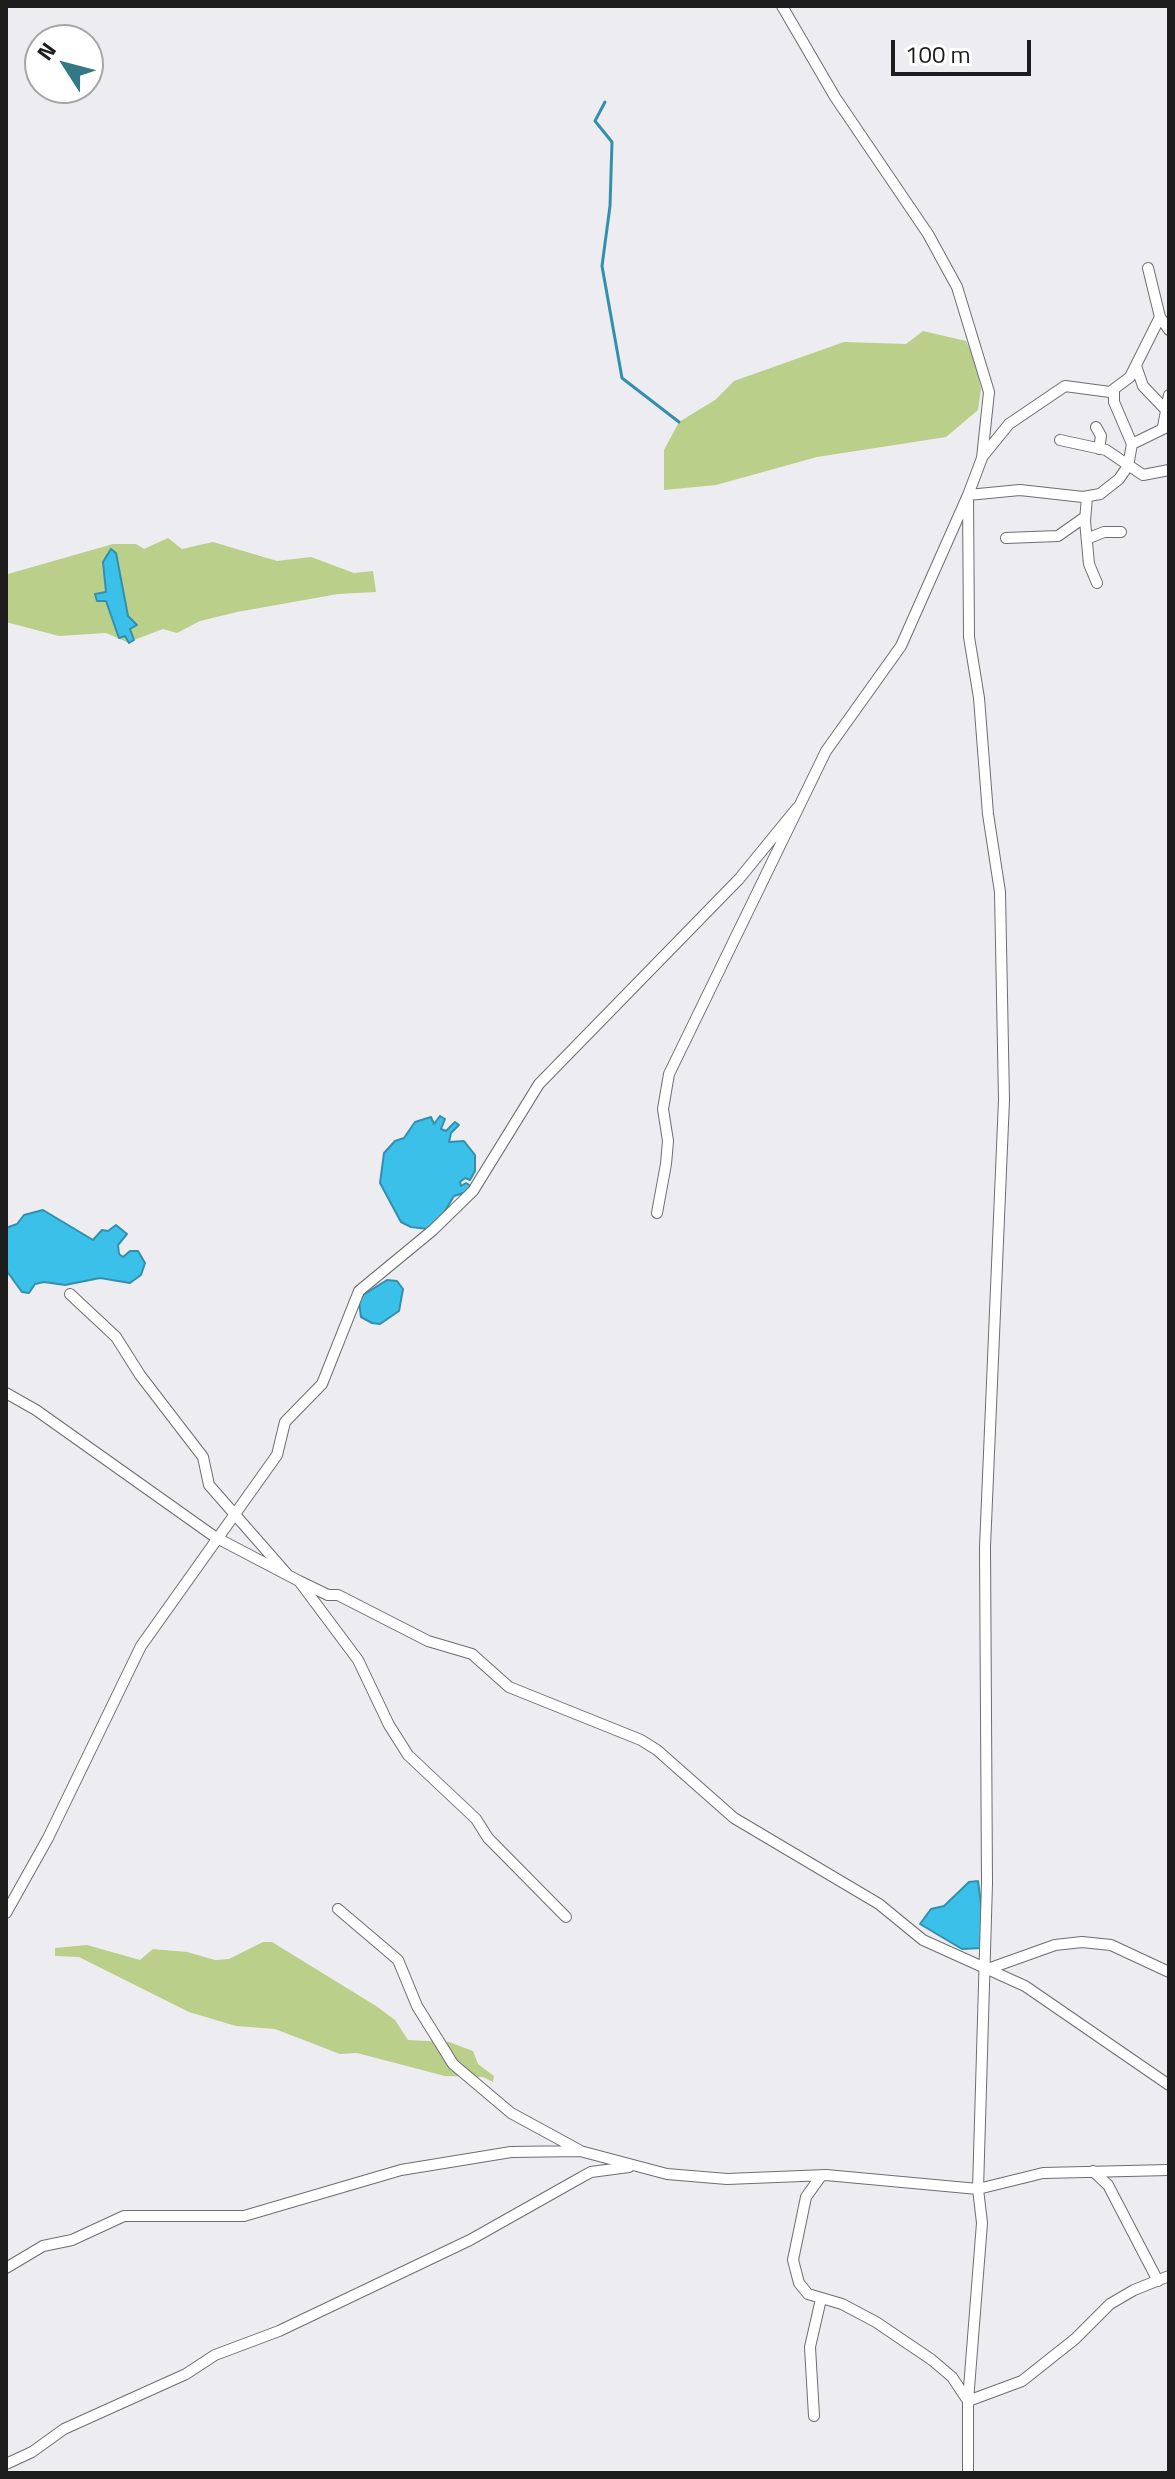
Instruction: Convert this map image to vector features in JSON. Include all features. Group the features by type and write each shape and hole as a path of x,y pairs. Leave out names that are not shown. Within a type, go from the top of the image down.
{"street":[{"path":"657,1213 668,1141 663,1109 669,1074 836,732 901,646 982,458 989,392 957,287 928,234 835,97 782,6"},
{"path":"1148,268 1160,317 1169,330"},
{"path":"982,458 1009,424 1065,386 1103,393 1114,390 1130,377 1160,317"},
{"path":"1136,364 1141,383 1165,409"},
{"path":"968,495 1020,490 1087,497 1110,489 1128,466 1132,444 1114,402 1114,390"},
{"path":"1132,444 1166,427 1165,409 1169,395"},
{"path":"1096,427 1101,436 1099,449"},
{"path":"1060,440 1099,449 1143,475 1169,470"},
{"path":"968,495 969,637 979,698 988,814 1000,892 1005,1046 999,1278 985,1547 985,1970 978,2189 982,2223 968,2401 968,2473"},
{"path":"1087,497 1085,517 1089,564 1097,583"},
{"path":"1006,538 1058,536 1085,517"},
{"path":"1089,538 1104,532 1121,532"},
{"path":"6,1913 48,1838 141,1646 215,1537 277,1455 285,1422 322,1384 359,1291 433,1230 473,1191 539,1084 739,879 797,808"},
{"path":"70,1294 116,1337 140,1375 203,1457 209,1485 287,1574"},
{"path":"6,1393 36,1410 215,1537 299,1581 328,1595 338,1595 428,1641 472,1654 509,1687 641,1740 657,1750 734,1818 871,1899 923,1940 936,1943 985,1970 1025,1986 1169,2085"},
{"path":"299,1581 358,1660 389,1725 408,1755 476,1819 488,1838 566,1917"},
{"path":"328,1595 337,1583"},
{"path":"338,1909 398,1960 417,2006 453,2064 511,2113 580,2151 637,2167 727,2179 821,2176 978,2189 1043,2173 1169,2170"},
{"path":"985,1970 1055,1945 1082,1942 1111,1945 1169,1972"},
{"path":"6,2268 43,2246 72,2240 124,2216 244,2216 441,2161 511,2152 580,2151"},
{"path":"6,2464 32,2452 64,2429 186,2374 215,2355 279,2331 470,2240 580,2178 610,2168 637,2167"},
{"path":"1093,2171 1108,2185 1158,2281"},
{"path":"821,2176 806,2197 793,2260 804,2291 842,2304 876,2322 952,2377 968,2401"},
{"path":"968,2401 1022,2381 1075,2339 1112,2303 1169,2276"},
{"path":"814,2416 810,2347 821,2299"}],"green space":[{"path":"923,331 966,341 974,357 981,389 978,410 946,437 817,457 716,485 664,490 664,450 679,422 715,400 734,381 844,342 906,344"},
{"path":"168,538 182,549 213,542 277,561 311,557 354,573 373,571 376,592 338,594 237,612 200,621 177,633 163,629 134,640 122,595 116,553 103,562 106,592 96,594 106,601 119,637 124,636 129,643 106,633 59,636 6,622 8,574 113,544 136,544 144,549"},
{"path":"263,1942 272,1942 376,2006 395,2020 408,2040 449,2042 473,2051 478,2064 494,2076 493,2082 483,2077 445,2076 357,2053 340,2054 275,2029 236,2026 189,2012 79,1957 55,1956 55,1948 87,1945 140,1960 153,1949 187,1952 215,1960 229,1959"}],"water":[{"path":"111,549 116,553 128,616 137,625 130,629 134,640 129,643 125,636 119,638 106,601 97,601 95,594 106,592 103,562"},
{"path":"440,1116 445,1119 441,1129 446,1131 455,1122 459,1125 451,1133 449,1142 464,1141 475,1155 475,1171 470,1180 465,1178 460,1182 461,1186 466,1183 471,1186 467,1192 454,1196 440,1219 428,1229 411,1227 401,1222 380,1183 384,1153 395,1141 404,1138 415,1122 431,1117 434,1124"},
{"path":"43,1210 93,1240 102,1230 108,1231 116,1225 127,1234 118,1245 119,1254 123,1257 130,1251 138,1251 145,1263 141,1275 130,1283 100,1278 65,1285 44,1282 35,1284 29,1293 22,1292 6,1270 6,1228 17,1224 24,1215"},
{"path":"387,1280 397,1281 403,1289 399,1311 380,1324 372,1323 361,1317 359,1302 363,1295"},
{"path":"978,1881 983,1919 982,1948 962,1949 920,1924 931,1909 944,1906 969,1882"}],"waterway":[{"path":"605,102 595,121 612,142 610,206 602,266 622,378 679,422"}]}
